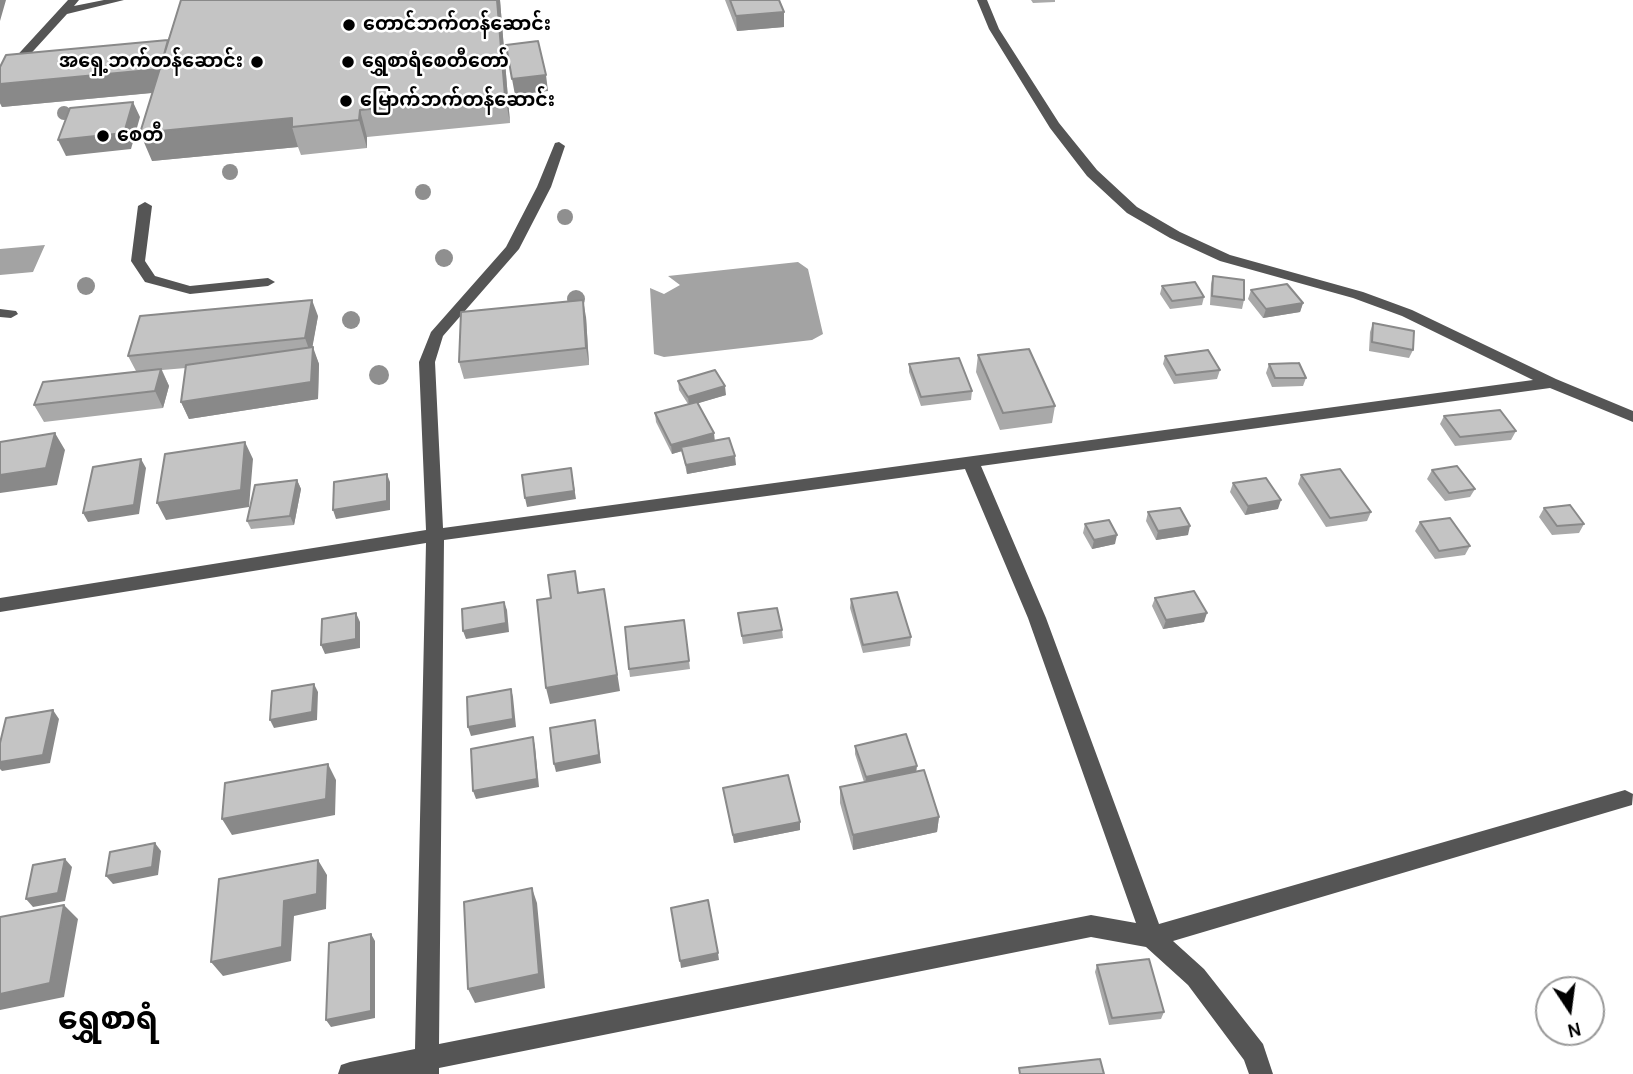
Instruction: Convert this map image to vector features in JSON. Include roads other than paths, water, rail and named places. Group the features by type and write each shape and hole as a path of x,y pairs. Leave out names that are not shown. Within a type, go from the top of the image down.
{"street":[{"path":"0,81 74,0"},
{"path":"66,11 119,0"},
{"path":"982,0 994,29 1054,125 1092,173 1132,210 1175,235 1225,258 1358,295 1407,313 1551,383 1633,417"},
{"path":"427,1066 435,535 427,362 436,335 512,249 544,187 559,146"},
{"path":"145,206 138,261 150,279 190,290 268,282"},
{"path":"0,605 435,535 1551,383"},
{"path":"971,463 1037,618 1152,937 1196,977 1254,1053 1261,1074"},
{"path":"350,1074 427,1066 1091,926 1152,937 1630,803"}],"place":[{"name":"တောင်ဘက်တန်ဆောင်း","path":"349,25"},
{"name":"အရှေ့ဘက်တန်ဆောင်း","path":"257,62"},
{"name":"ရွှေစာရံစေတီတော်","path":"348,62"},
{"name":"မြောက်ဘက်တန်ဆောင်း","path":"346,101"},
{"name":"စေတီ","path":"103,136"}],"district":[{"name":"ရွှေစာရံ","path":"108,1020"}]}
